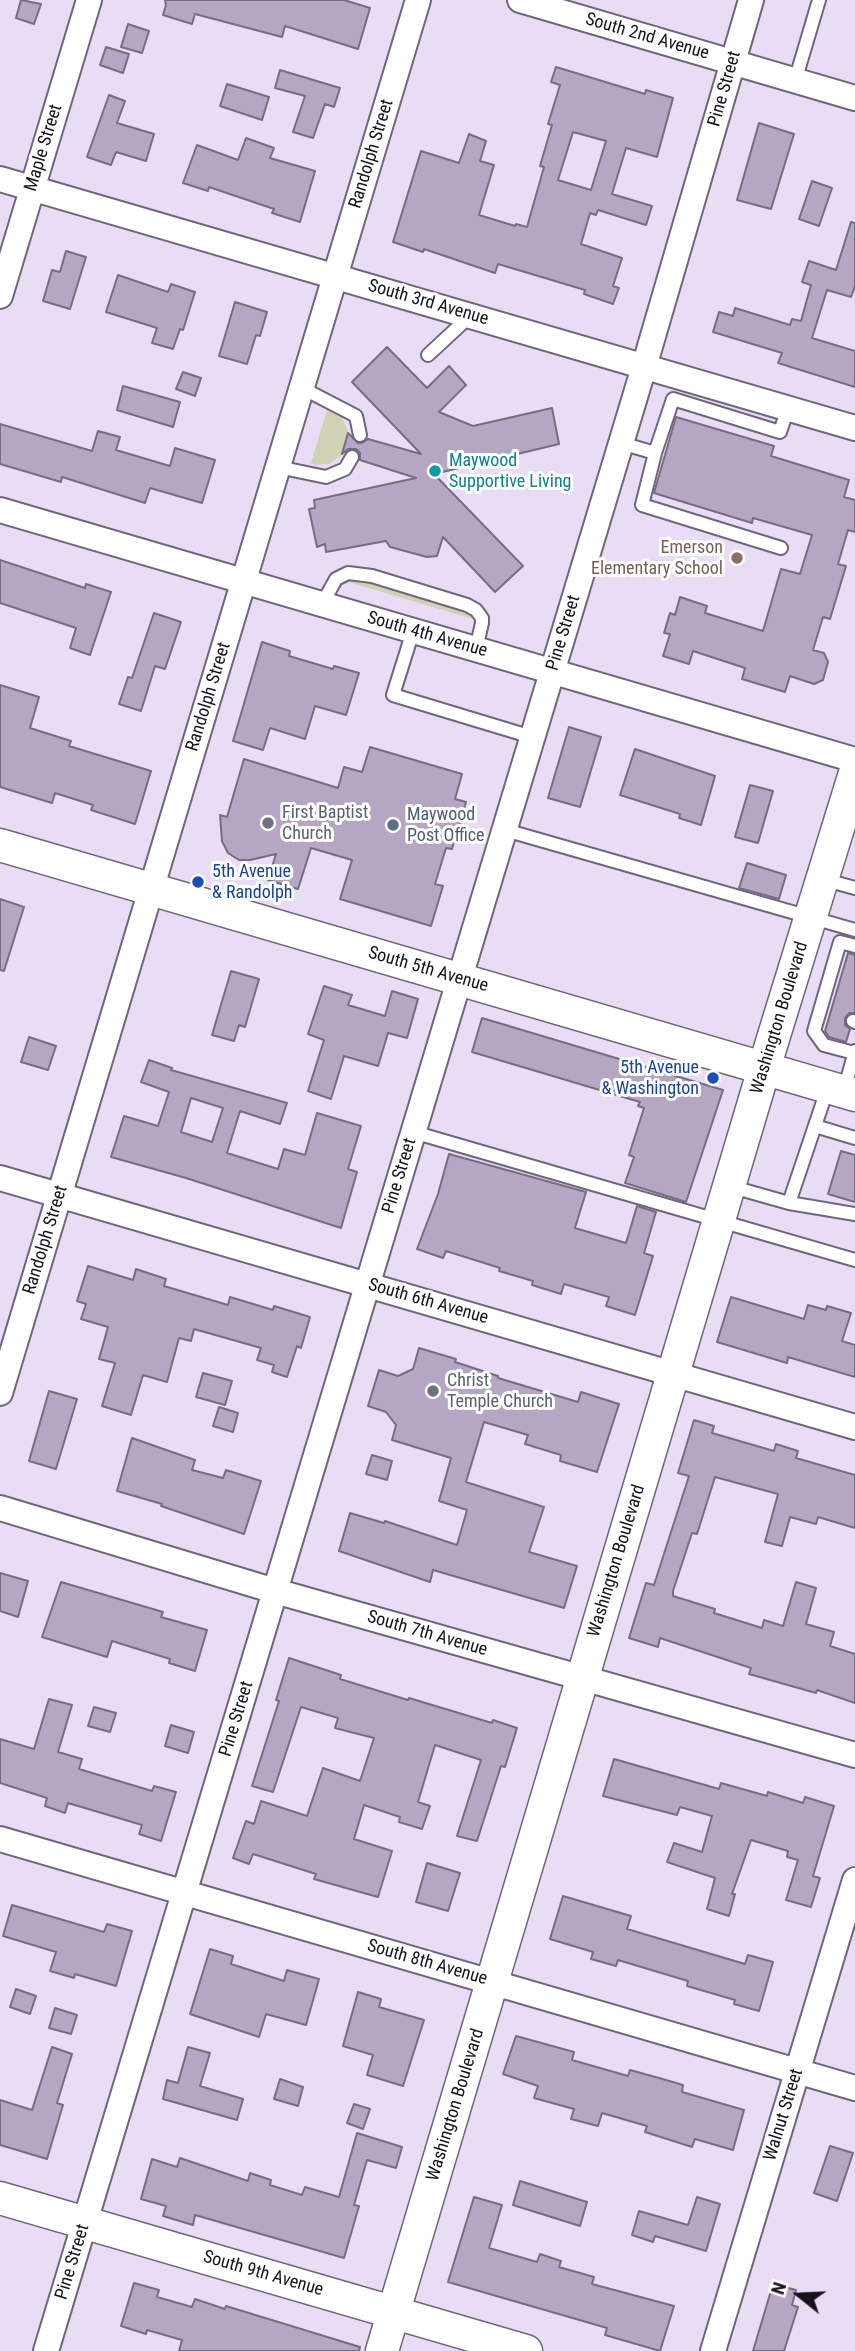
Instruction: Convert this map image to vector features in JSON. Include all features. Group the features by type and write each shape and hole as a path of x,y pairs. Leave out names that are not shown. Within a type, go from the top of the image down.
{"street":[{"name":"Maple Street","path":"0,296 89,0"},
{"name":"Randolph Street","path":"0,1393 418,0"},
{"name":"South 2nd Avenue","path":"520,0 855,98"},
{"name":"Pine Street","path":"46,2351 645,367 751,0"},
{"name":"South 3rd Avenue","path":"0,179 855,428"},
{"name":"South 4th Avenue","path":"0,510 855,760"},
{"name":"Washington Boulevard","path":"383,2351 764,1068 825,922 822,879 855,772"},
{"name":"South 5th Avenue","path":"0,845 842,1091"},
{"name":"South 6th Avenue","path":"0,1178 855,1427"},
{"name":"South 7th Avenue","path":"0,1508 275,1591 855,1755"},
{"name":"South 8th Avenue","path":"0,1839 855,2088"},
{"name":"Walnut Street","path":"713,2351 855,1880"},
{"name":"South 9th Avenue","path":"0,2198 526,2351"}],"lane":[{"path":"795,81 819,0"},
{"path":"428,355 470,316"},
{"path":"302,388 356,416 360,435"},
{"path":"781,548 642,505 655,453 673,399 780,432 788,408"},
{"path":"621,443 655,453"},
{"path":"278,467 326,477 345,469 352,457"},
{"path":"322,604 336,579 348,573 372,576 476,610 482,618 476,649"},
{"path":"413,631 394,695 533,737"},
{"path":"505,830 855,930"},
{"path":"822,879 855,888"},
{"path":"825,922 841,942 855,946"},
{"path":"789,1203 815,1126 842,1091 855,1052 824,1045 814,1031 825,1013 838,968 841,942"},
{"path":"815,1126 855,1138"},
{"path":"413,1132 855,1260"},
{"path":"729,1185 789,1203 855,1214"}],"green space":[{"path":"327,410 342,418 348,432 341,456 329,464 316,465 311,463"},
{"path":"353,578 466,611 473,619 345,581"}],"building":[{"path":"21,0 41,4 34,24 16,18"},
{"path":"165,0 344,0 370,8 358,49 285,26 282,37 195,14 192,24 163,15"},
{"path":"128,24 149,31 142,53 121,47"},
{"path":"106,47 129,54 123,73 100,65"},
{"path":"556,67 645,94 646,90 673,98 657,157 626,148 612,194 652,206 646,225 598,210 596,215 590,213 581,244 622,258 613,286 619,288 613,304 584,294 585,290 498,264 495,273 424,249 423,252 393,242 421,151 459,163 469,134 486,141 480,161 494,165 479,215 527,227 544,167 540,166 552,125 548,124 560,85 551,82","holes":["573,132 606,141 591,190 558,180"]},
{"path":"280,70 340,88 334,107 325,104 313,138 293,132 305,96 275,88"},
{"path":"227,84 269,97 262,120 220,106"},
{"path":"109,95 125,101 117,123 154,134 146,161 116,152 111,165 87,157"},
{"path":"759,123 794,134 771,209 737,200"},
{"path":"246,138 274,148 270,158 315,171 300,222 272,213 274,209 209,187 208,191 183,183 197,145 238,160"},
{"path":"812,181 832,188 819,226 799,219"},
{"path":"851,222 855,223 855,286 851,297 827,290 812,338 855,351 855,387 778,363 782,353 713,332 719,312 733,316 735,308 790,325 792,319 801,321 811,285 802,282 809,261 836,270"},
{"path":"66,251 86,257 70,309 43,301 52,270 60,272"},
{"path":"118,275 168,292 171,284 195,292 183,330 180,329 173,349 152,343 157,328 106,312"},
{"path":"235,302 267,312 247,364 219,356"},
{"name":"Maywood Supportive Living","path":"387,347 427,388 449,366 466,385 439,412 473,426 552,408 559,444 434,474 523,566 495,592 443,537 437,556 427,557 390,547 386,541 326,552 325,544 317,547 309,509 315,508 314,500 416,478 360,460 360,453 356,449 348,449 342,454 348,433 358,443 368,439 421,454 352,382"},
{"path":"183,372 201,378 195,396 176,389"},
{"path":"123,386 180,402 173,427 117,410"},
{"path":"676,417 774,446 771,456 849,480 844,497 855,500 855,532 848,530 838,564 846,566 830,619 823,617 813,650 824,653 828,662 823,680 814,684 790,676 785,692 742,679 745,668 693,651 689,664 663,656 670,634 664,633 670,613 675,615 680,597 707,606 705,613 763,631 781,569 800,574 812,535 753,518 752,523 654,493"},
{"path":"0,424 92,451 98,431 120,437 116,450 170,466 175,448 215,460 202,503 150,488 145,503 62,477 61,482 0,464"},
{"path":"0,560 85,588 86,584 111,592 90,655 70,648 76,628 0,603"},
{"path":"154,613 181,622 165,669 155,666 141,711 119,704 128,677 132,678"},
{"path":"262,642 290,651 289,656 333,669 334,666 359,673 346,715 315,706 305,739 270,728 263,750 233,741"},
{"path":"0,685 39,697 30,728 71,741 69,746 151,771 135,824 91,810 93,805 55,793 52,803 0,787"},
{"path":"569,727 601,737 580,807 548,798"},
{"name":"Maywood Post Office","path":"370,747 462,774 455,799 466,802 452,849 446,848 435,884 443,886 431,926 340,899 352,860 311,848 298,889 268,880 276,854 239,860 228,853 222,841 220,815 227,817 244,759 338,788 344,767 362,772"},
{"path":"635,749 715,776 701,825 679,818 680,814 620,795"},
{"path":"750,785 773,791 758,843 735,837"},
{"path":"747,863 786,875 779,899 739,888"},
{"path":"0,899 24,907 4,971 0,970"},
{"path":"848,953 855,955 855,1013 849,1013 845,1018 845,1025 850,1029 846,1042 829,1037 825,1031"},
{"path":"231,971 259,979 245,1027 239,1025 234,1041 212,1035"},
{"path":"324,986 352,995 348,1005 385,1016 392,991 418,999 407,1038 388,1033 378,1066 344,1056 331,1099 308,1091 324,1040 308,1034"},
{"path":"482,1018 723,1090 686,1202 625,1183 634,1157 629,1155 644,1108 638,1106 640,1102 472,1052"},
{"path":"29,1037 56,1046 48,1070 21,1062"},
{"path":"149,1060 172,1068 171,1070 287,1103 280,1124 240,1111 227,1153 278,1169 284,1149 305,1155 317,1113 361,1126 348,1169 357,1172 341,1228 111,1157 124,1116 158,1126 169,1092 141,1082","holes":["191,1098 223,1108 212,1142 181,1132"]},
{"path":"841,1151 855,1155 855,1202 828,1194"},
{"path":"449,1154 586,1192 575,1228 626,1243 637,1206 656,1212 644,1253 653,1256 635,1315 606,1306 609,1297 564,1284 561,1294 532,1285 533,1281 499,1271 500,1268 446,1251 443,1258 417,1249 438,1194"},
{"path":"88,1266 133,1280 136,1269 166,1279 164,1286 228,1305 230,1297 273,1310 274,1306 310,1317 301,1348 297,1346 287,1377 272,1372 274,1365 257,1360 261,1348 194,1329 191,1341 179,1338 167,1382 143,1375 131,1415 102,1406 115,1363 99,1359 108,1327 81,1319 86,1304 77,1301"},
{"path":"731,1297 804,1319 808,1305 826,1310 827,1306 851,1313 842,1341 855,1345 855,1377 788,1357 787,1363 717,1342"},
{"path":"419,1348 456,1359 455,1362 498,1378 578,1402 581,1392 619,1404 597,1472 560,1461 561,1455 525,1444 528,1435 484,1422 466,1482 544,1507 529,1552 577,1566 564,1608 433,1570 430,1582 339,1551 350,1513 384,1523 385,1521 457,1545 467,1510 439,1501 451,1458 392,1440 396,1425 386,1412 368,1406 379,1370 398,1376 413,1369"},
{"path":"203,1373 232,1381 225,1405 196,1397"},
{"path":"49,1391 77,1399 56,1469 29,1461"},
{"path":"219,1407 238,1413 233,1432 213,1426"},
{"path":"694,1420 714,1426 712,1433 774,1451 776,1444 798,1451 796,1458 855,1475 855,1528 818,1517 816,1524 790,1517 782,1546 765,1542 778,1494 715,1477 697,1534 692,1533 673,1596 715,1609 714,1613 762,1628 764,1620 783,1626 796,1582 816,1588 806,1624 834,1632 830,1646 855,1654 855,1703 817,1690 816,1693 749,1674 751,1668 660,1638 658,1647 629,1638 646,1583 654,1585 689,1476 678,1473"},
{"path":"132,1438 195,1460 192,1470 223,1478 226,1470 261,1481 244,1534 161,1506 162,1504 117,1491"},
{"path":"372,1455 392,1461 387,1480 366,1474"},
{"path":"0,1573 28,1581 18,1617 0,1611"},
{"path":"61,1582 163,1612 161,1617 207,1630 195,1671 169,1663 170,1659 112,1641 107,1657 42,1637"},
{"path":"289,1658 341,1675 340,1679 408,1700 409,1698 517,1728 505,1767 501,1766 477,1841 457,1836 481,1760 435,1745 418,1802 430,1806 422,1829 399,1822 400,1817 364,1805 354,1839 392,1851 378,1897 314,1879 316,1874 253,1854 249,1864 233,1858 246,1821 254,1824 261,1801 307,1816 323,1768 360,1781 374,1738 335,1728 338,1718 301,1707 273,1792 252,1786 279,1701 276,1700"},
{"path":"49,1699 72,1705 58,1752 82,1759 79,1769 152,1791 154,1786 176,1792 161,1841 139,1834 142,1825 68,1803 65,1813 45,1806 47,1798 0,1783 0,1739 34,1749"},
{"path":"94,1707 116,1713 110,1732 88,1726"},
{"path":"171,1725 194,1732 188,1753 165,1746"},
{"path":"614,1759 719,1789 721,1783 767,1796 768,1792 803,1803 805,1797 834,1806 813,1876 820,1878 811,1907 786,1900 798,1860 787,1857 788,1851 751,1840 732,1894 735,1894 729,1916 707,1909 715,1878 667,1862 674,1843 702,1852 712,1816 680,1807 677,1815 603,1796"},
{"path":"427,1863 460,1873 448,1911 416,1902"},
{"path":"563,1896 631,1916 627,1929 745,1964 748,1955 773,1962 759,2011 734,2004 735,2000 687,1986 688,1981 618,1960 616,1966 591,1959 593,1952 550,1939"},
{"path":"12,1905 104,1932 107,1924 132,1931 116,1986 75,1974 74,1978 50,1971 56,1952 3,1936"},
{"path":"210,1949 233,1956 231,1964 284,1981 287,1970 319,1979 306,2025 266,2014 259,2037 190,2014"},
{"path":"16,1989 36,1996 30,2014 10,2007"},
{"path":"358,1992 381,1999 379,2007 424,2020 403,2086 367,2075 373,2055 343,2046"},
{"path":"55,2008 77,2015 71,2034 49,2028"},
{"path":"516,2036 574,2052 572,2060 628,2076 630,2070 659,2078 683,2085 682,2092 744,2110 733,2150 695,2139 692,2147 645,2132 647,2126 602,2113 598,2126 571,2119 574,2109 534,2098 538,2086 503,2074"},
{"path":"52,2047 72,2054 57,2103 63,2105 47,2159 0,2145 0,2100 32,2110"},
{"path":"188,2047 210,2053 200,2086 243,2099 237,2120 163,2099 167,2080 178,2083"},
{"path":"280,2079 303,2087 298,2106 274,2099"},
{"path":"354,2104 370,2109 363,2129 347,2123"},
{"path":"357,2133 402,2147 396,2168 367,2160 354,2205 359,2206 344,2258 195,2215 193,2225 163,2216 166,2206 141,2199 152,2159 177,2167 180,2158 248,2181 250,2173 271,2180 270,2185 302,2195 305,2187 339,2197"},
{"path":"830,2146 853,2153 837,2201 814,2193"},
{"path":"520,2181 587,2202 580,2226 513,2205"},
{"path":"474,2197 502,2205 489,2248 537,2262 540,2254 561,2261 559,2267 594,2277 592,2284 674,2306 660,2351 605,2335 607,2328 448,2282"},
{"path":"697,2197 720,2204 706,2251 655,2236 653,2242 632,2235 639,2211 688,2225"},
{"path":"134,2283 159,2290 157,2297 192,2307 195,2299 225,2309 226,2306 360,2347 359,2351 179,2351 182,2340 147,2330 146,2334 121,2326"},
{"path":"773,2284 796,2290 792,2305 798,2307 784,2351 753,2351"}],"place":[{"name":"Maywood Supportive Living","path":"435,471"},
{"name":"Emerson Elementary School","path":"737,558"},
{"name":"First Baptist Church","path":"268,823"},
{"name":"Maywood Post Office","path":"393,825"},
{"name":"5th Avenue & Randolph","path":"198,882"},
{"name":"5th Avenue & Washington","path":"713,1078"},
{"name":"Christ Temple Church","path":"433,1391"}]}
